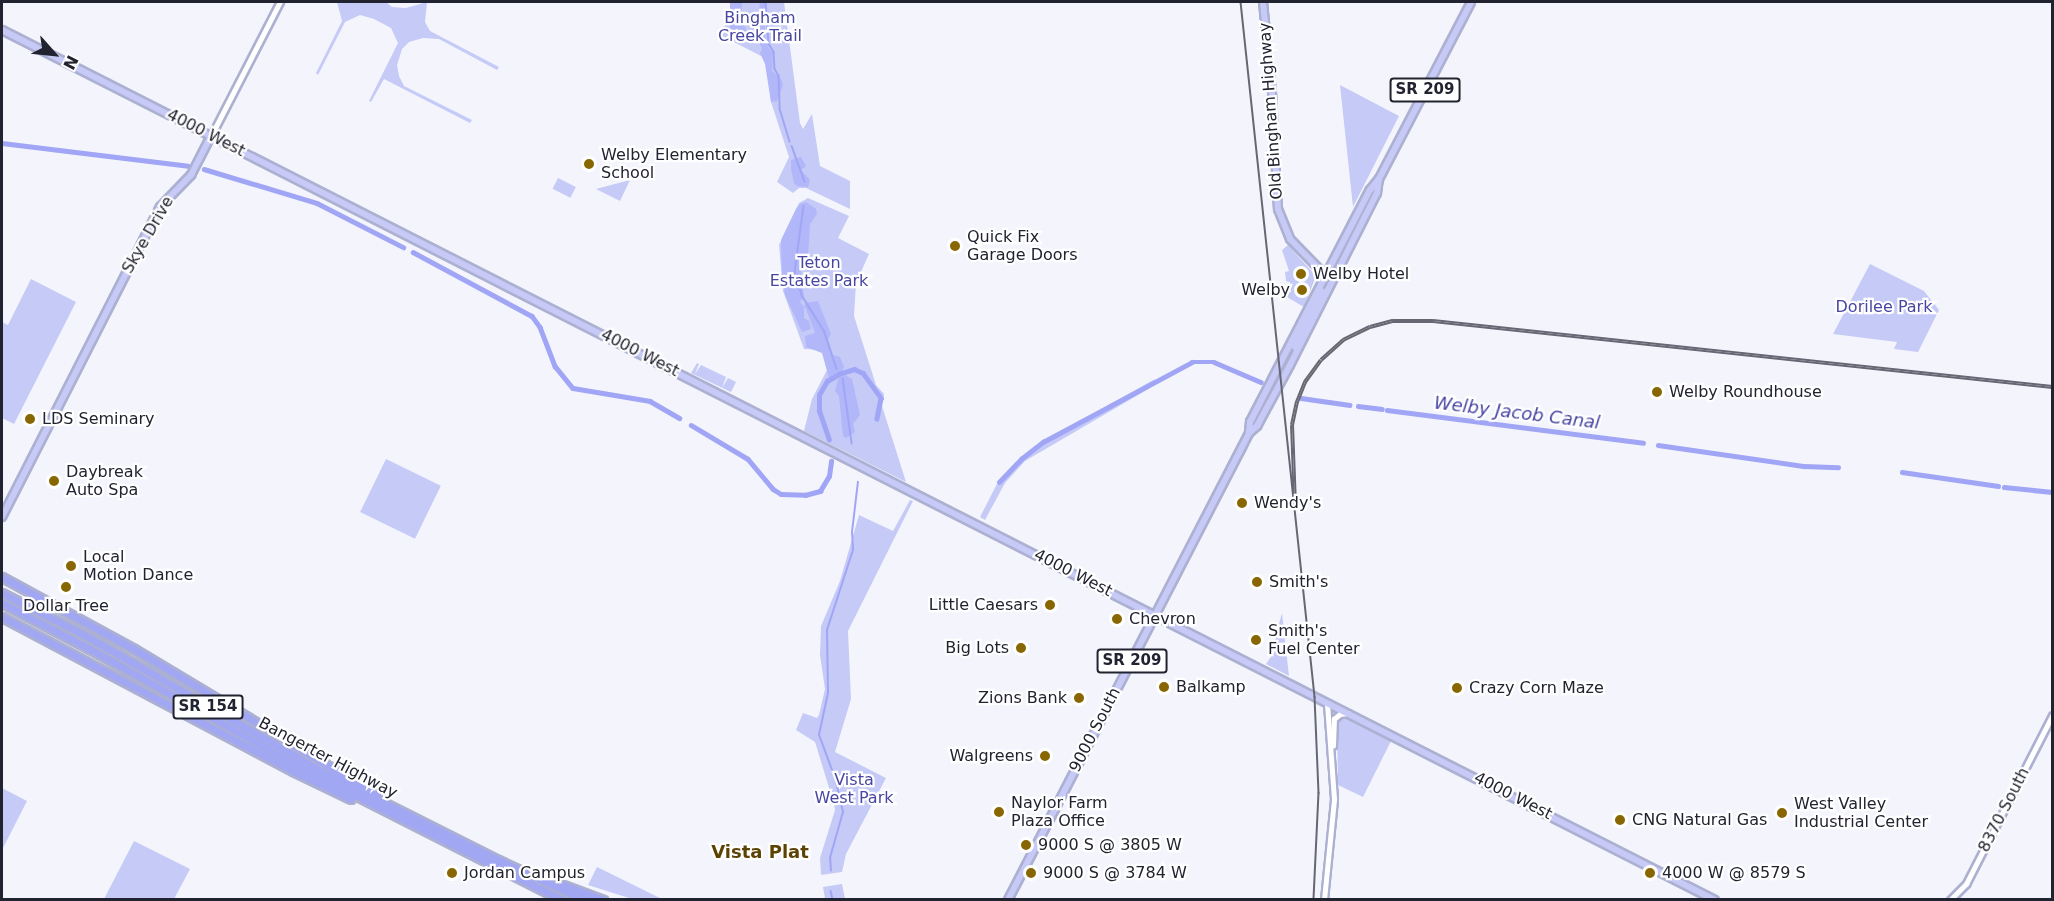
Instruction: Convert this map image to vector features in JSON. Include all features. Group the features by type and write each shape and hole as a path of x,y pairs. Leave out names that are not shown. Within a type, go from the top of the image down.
{"highway":[{"path":"2,578 134,649 415,819"},
{"name":"Bangerter Highway","path":"2,593 122,656 301,760 511,867 585,900"},
{"name":"Bangerter Highway","path":"2,603 81,644 279,756 408,824 562,900"},
{"path":"2,617 293,771 408,824"},
{"path":"511,867 603,900"},
{"path":"508,874 555,900"}],"main road":[{"name":"Old Bingham Highway","path":"1263,2 1278,209 1290,238 1326,276"},
{"name":"9000 South","path":"1249,433 1250,422 1370,189 1379,179 1471,2"},
{"name":"4000 West","path":"2,30 1715,900"},
{"name":"Skye Drive","path":"2,517 162,204 191,175 211,136"},
{"name":"9000 South","path":"1008,900 1249,433 1257,426 1290,364 1377,193 1379,179"},
{"path":"1290,364 1302,332 1327,281 1326,276"}],"street":[{"name":"Skye Drive","path":"211,136 280,2"},
{"path":"1323,900 1334,803 1327,703"},
{"path":"1332,754 1334,719 1340,714 1349,713"},
{"name":"8370 South","path":"1950,900 1966,884 2052,716"}],"green space":[{"path":"337,2 386,2 392,7 406,8 427,2 425,22 430,31 499,67 497,70 439,39 423,38 409,42 402,49 397,65 404,86 472,120 470,123 384,79 371,102 369,101 398,43 391,28 374,19 360,15 345,22 318,75 316,73 342,21"},
{"path":"730,2 742,2 741,17 746,30 743,37 730,28"},
{"name":"Bingham Creek Trail","path":"737,2 784,2 800,123 803,129 812,114 820,166 850,181 850,209 806,188 799,188 793,193 777,182 789,157 771,102 767,59 720,35"},
{"path":"760,2 765,2 765,35 768,47 773,53 772,71 781,79 783,85 777,101 771,102 765,64 760,53 762,49 756,35"},
{"path":"1340,85 1399,116 1353,207"},
{"path":"801,157 806,166 801,170 810,180 808,187 797,186 794,183 791,160"},
{"path":"558,178 576,187 570,198 553,189"},
{"path":"630,180 620,201 596,189"},
{"name":"Teton Estates Park","path":"808,198 849,216 838,238 869,254 856,283 854,316 876,385 884,394 882,406 906,482 804,431 812,399 827,370 822,350 804,349 783,291 779,245 799,203"},
{"path":"806,202 816,209 817,214 810,224 808,257 800,265 804,297 800,302 804,307 804,318 809,321 811,329 802,332 785,295 781,240 796,209 800,204"},
{"path":"1288,245 1316,276 1304,307 1287,297 1287,293 1291,292 1290,282 1286,281 1285,272 1289,271 1282,250"},
{"name":"Dorilee Park","path":"1870,264 1924,291 1939,310 1918,352 1894,349 1897,342 1833,334"},
{"path":"31,279 76,302 14,424 2,418 2,322 8,325"},
{"path":"818,301 831,334 828,339 833,355 840,357 844,367 842,372 829,378 822,353 806,347 805,336 815,333 804,307 805,303"},
{"path":"697,363 699,364 695,374 701,365 726,377 722,388 691,373"},
{"path":"845,375 852,379 860,415 853,424 855,432 846,438 843,436 839,396 835,391 838,379"},
{"path":"728,378 736,382 731,392 722,388"},
{"path":"1155,379 1150,388 1025,461 1005,483 985,520 980,517 999,480 1035,446"},
{"path":"386,459 441,486 415,539 360,512"},
{"name":"Vista West Park","path":"910,500 913,501 848,631 851,699 835,752 886,778 846,854 842,872 821,875 820,858 835,810 834,804 815,742 796,730 803,713 817,718 819,715 825,689 820,655 821,626 840,581 859,515 893,531"},
{"path":"1282,613 1289,676 1266,664 1276,650 1275,640 1282,627 1279,624"},
{"path":"1347,717 1392,739 1363,797 1338,785 1337,723 1340,718"},
{"path":"2,788 27,801 2,850"},
{"path":"134,841 190,869 174,899 104,899"},
{"path":"597,867 662,899 632,899 588,885"},
{"path":"842,884 845,899 825,899 823,887"}],"waterway":[{"path":"766,2 769,44 774,52 775,69 779,76 780,109 790,141"},
{"name":"Welby Jacob Canal","path":"2,143 188,166"},
{"path":"792,146 805,182"},
{"name":"Welby Jacob Canal","path":"204,169 317,203 403,247"},
{"path":"804,206 795,273 803,297 824,330 837,369"},
{"name":"Welby Jacob Canal","path":"413,252 532,316 540,327 555,366 573,388 650,401 679,418"},
{"name":"Welby Jacob Canal","path":"999,482 1021,459 1043,442 1192,362 1214,362 1261,382"},
{"name":"Welby Jacob Canal","path":"829,440 819,411 819,395 827,381 839,374 854,369 863,373 881,398 877,419"},
{"path":"843,378 852,443"},
{"name":"Welby Jacob Canal","path":"1301,398 1350,405"},
{"name":"Welby Jacob Canal","path":"1358,406 1382,409"},
{"name":"Welby Jacob Canal","path":"1387,410 1643,443"},
{"name":"Welby Jacob Canal","path":"691,425 748,459 773,489 781,494 805,495 820,491 829,476 831,461"},
{"name":"Welby Jacob Canal","path":"1658,445 1804,466 1838,467"},
{"name":"Welby Jacob Canal","path":"1902,472 1998,486"},
{"path":"831,871 830,858 843,812 836,781 819,735 828,693 827,630 853,550 852,532 858,482"},
{"name":"Welby Jacob Canal","path":"2004,487 2052,492"},
{"path":"831,891 833,900"}],"tram line":[{"path":"1241,2 1315,697 1319,793 1314,900"}],"railway":[{"path":"1295,506 1292,425 1297,402 1305,382 1321,360 1343,340 1370,327 1393,321 1433,321 2052,387"}],"place":[{"name":"Welby Elementary School","path":"589,164"},
{"name":"Quick Fix Garage Doors","path":"955,246"},
{"name":"Welby Hotel","path":"1301,274"},
{"name":"Welby","path":"1302,290"},
{"name":"Welby Roundhouse","path":"1657,392"},
{"name":"LDS Seminary","path":"30,419"},
{"name":"Daybreak Auto Spa","path":"54,481"},
{"name":"Wendy's","path":"1242,503"},
{"name":"Local Motion Dance","path":"71,566"},
{"name":"Smith's","path":"1257,582"},
{"name":"Dollar Tree","path":"66,587"},
{"name":"Little Caesars","path":"1050,605"},
{"name":"Chevron","path":"1117,619"},
{"name":"Smith's Fuel Center","path":"1256,640"},
{"name":"Big Lots","path":"1021,648"},
{"name":"Balkamp","path":"1164,687"},
{"name":"Crazy Corn Maze","path":"1457,688"},
{"name":"Zions Bank","path":"1079,698"},
{"name":"Walgreens","path":"1045,756"},
{"name":"Naylor Farm Plaza Office","path":"999,812"},
{"name":"West Valley Industrial Center","path":"1782,813"},
{"name":"CNG Natural Gas","path":"1620,820"},
{"name":"9000 S @ 3805 W","path":"1026,845"},
{"name":"Jordan Campus","path":"452,873"},
{"name":"9000 S @ 3784 W","path":"1031,873"},
{"name":"4000 W @ 8579 S","path":"1650,873"}],"district":[{"name":"Vista Plat","path":"760,852"}]}
